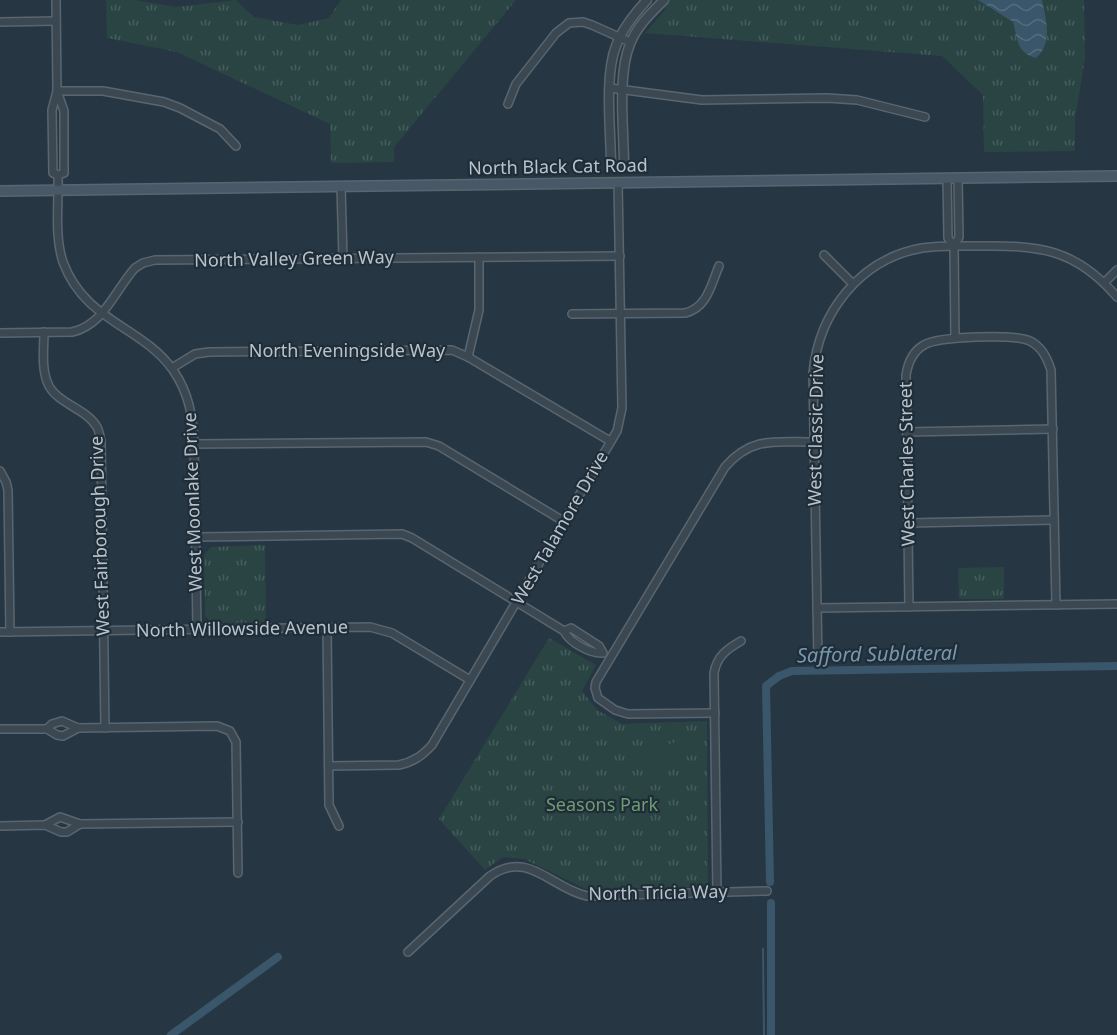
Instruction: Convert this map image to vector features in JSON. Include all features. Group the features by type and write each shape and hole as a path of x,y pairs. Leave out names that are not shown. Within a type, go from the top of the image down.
{"main road":[{"name":"North Black Cat Road","path":"0,191 1117,176"}],"street":[{"path":"56,0 57,91 52,110 53,173 58,175 64,173 64,111 57,91"},
{"path":"647,0 629,21 613,55 610,88 611,165 618,168 624,165 625,57 638,28 664,0"},
{"path":"0,22 56,21"},
{"path":"508,104 516,84 564,26 583,22 630,42"},
{"path":"610,88 702,100 826,98 857,100 924,117"},
{"path":"57,91 103,91 164,102 220,129 236,146"},
{"path":"618,168 618,183"},
{"name":"West Moonlake Drive","path":"58,175 58,237 64,263 79,291 101,314 151,348 172,368 189,402 194,444 197,629"},
{"path":"947,179 948,238 954,246"},
{"path":"955,338 954,246 959,237 958,179"},
{"name":"West Talamore Drive","path":"329,766 399,765 417,759 432,745 621,420 618,183"},
{"path":"341,186 343,258"},
{"name":"West Classic Drive","path":"818,661 813,373 817,346 831,312 853,284 872,268 897,255 923,248 1016,245 1047,250 1077,262 1104,283 1117,297"},
{"path":"824,255 853,284"},
{"name":"North Valley Green Way","path":"0,333 82,330 101,314 135,268 155,260 620,256"},
{"path":"468,357 479,310 479,257"},
{"path":"572,314 695,311 702,305 719,266"},
{"path":"1104,283 1117,270"},
{"name":"West Fairborough Drive","path":"44,332 44,371 48,385 58,397 97,427 101,441 105,728"},
{"name":"West Charles Street","path":"909,607 907,366 913,354 923,345 939,339 955,338 1017,338 1030,341 1040,348 1047,358 1051,370 1056,605"},
{"name":"North Eveningside Way","path":"172,368 195,354 221,351 452,350 468,357 610,441"},
{"path":"907,432 1053,429"},
{"path":"194,444 426,442 439,446 563,521"},
{"path":"715,713 628,714 615,710 602,702 596,693 597,682 725,467 736,455 750,446 768,442 814,442"},
{"path":"0,471 8,490 10,632"},
{"path":"908,523 1054,520"},
{"path":"0,522 9,522"},
{"path":"195,537 402,534 411,537 517,601 564,631 566,636 594,654 603,653 611,658"},
{"path":"817,608 1117,604"},
{"name":"North Willowside Avenue","path":"0,632 370,627 383,629 470,680"},
{"path":"327,628 329,806 339,826"},
{"path":"717,893 716,665 719,657 741,641"},
{"path":"0,729 47,729 62,721 78,728 217,726 230,731 236,742 238,873"},
{"path":"47,729 63,736 78,728"},
{"path":"0,826 45,825 60,817 80,824 238,822"},
{"path":"45,825 67,832 80,824"},
{"name":"North Tricia Way","path":"408,952 490,876 510,866 529,867 568,890 587,896 767,891"}],"green space":[{"path":"106,0 134,0 176,7 236,0 254,17 298,25 329,18 341,0 516,0 394,147 394,162 331,163 330,124 177,52 107,38"},
{"path":"654,0 1084,0 1085,58 1075,119 1075,151 984,152 983,95 942,56 645,33 666,9"},
{"path":"265,545 266,622 212,623 205,616 204,555 211,547"},
{"path":"1004,567 1004,599 959,599 958,568"},
{"name":"Seasons Park","path":"549,638 596,665 582,691 597,710 622,724 707,721 708,887 586,889 524,859 503,857 485,870 439,819"},
{"path":"690,737 693,755 675,759 657,768 648,755 664,746"}],"water":[{"path":"978,0 1042,0 1047,31 1045,46 1036,58 1029,56 1021,49 1013,22"}],"waterway":[{"name":"Safford Sublateral","path":"770,882 766,686 779,676 792,671 1117,666"},
{"name":"Safford Sublateral","path":"771,903 771,1035"},
{"path":"763,949 764,1035"},
{"path":"171,1035 278,957"}]}
